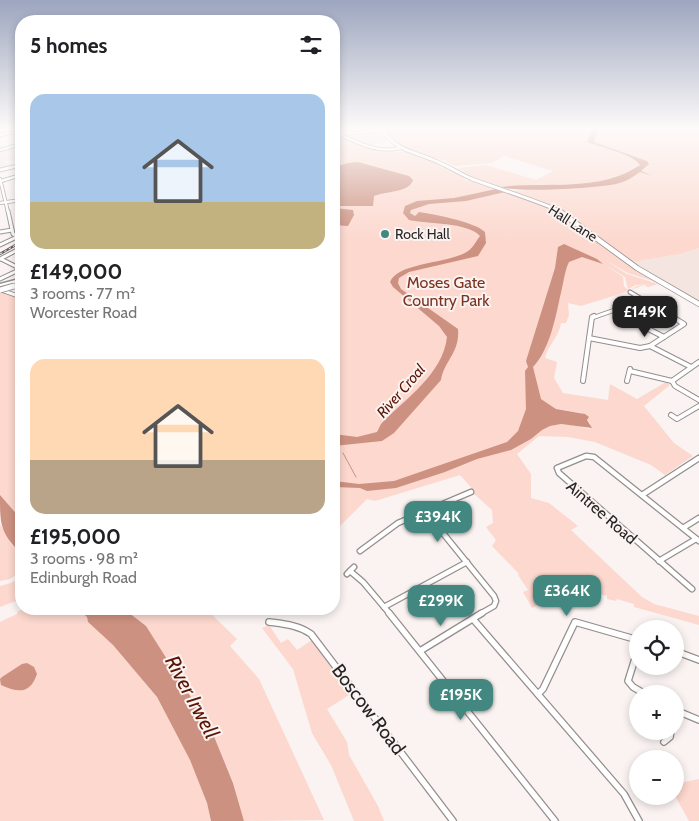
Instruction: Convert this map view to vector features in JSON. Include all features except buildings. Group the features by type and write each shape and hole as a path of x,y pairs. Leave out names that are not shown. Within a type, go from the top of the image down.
{"highway":[{"path":"1,289 15,283"}],"main road":[{"path":"0,170 15,166"},
{"name":"Hall Lane","path":"449,166 470,178 541,203 567,216 629,263 699,304"}],"street":[{"path":"15,176 1,180 12,230 15,235"},
{"path":"0,203 15,201"},
{"path":"0,232 12,230"},
{"path":"0,246 15,238"},
{"path":"0,259 15,251"},
{"path":"0,259 15,266"},
{"path":"0,279 15,272"},
{"path":"1,289 15,295"},
{"path":"589,338 640,348 650,346 684,324 630,292"},
{"path":"583,381 592,316 643,300"},
{"path":"629,319 664,337"},
{"path":"650,346 691,367"},
{"path":"672,381 699,362"},
{"path":"627,381 630,370 672,381 675,386 699,400"},
{"path":"670,415 677,419 699,406"},
{"name":"Aintree Road","path":"692,590 559,473 556,468 586,456 594,457 698,540"},
{"path":"642,495 699,458"},
{"path":"360,551 369,548 398,523 467,496 471,492"},
{"path":"420,652 494,606 496,598 425,511"},
{"path":"683,528 699,518"},
{"path":"659,561 698,540"},
{"path":"384,607 467,562"},
{"path":"350,571 363,582 384,607 555,821"},
{"path":"473,619 624,794 639,821"},
{"name":"Boscow Road","path":"269,622 288,624 304,629 311,634 334,662 452,821"},
{"path":"538,694 544,689 575,622 629,637"},
{"path":"684,655 699,660"},
{"path":"684,713 699,720"}],"shaded area":[{"path":"340,166 374,166 409,176 413,180 407,187 374,196 373,206 340,206"},
{"path":"638,166 646,166 641,171 653,176 640,172 623,182 606,186 539,190 501,187 590,183 624,174"},
{"path":"496,189 505,192 466,201 429,204 411,210 410,213 415,216 419,212 443,217 472,225 485,232 486,243 478,256 409,272 399,278 398,283 401,289 458,329 457,344 445,367 441,380 394,433 382,441 340,445 340,435 357,437 377,432 381,424 431,374 444,350 447,337 439,326 393,287 390,282 395,275 403,271 449,259 468,251 473,246 480,236 474,231 457,226 409,220 403,213 405,206 417,201 454,198"},
{"path":"340,209 353,210 354,215 348,226 340,225"},
{"path":"564,244 597,259 603,264 582,257 569,262 549,341 533,367 541,399 556,409 585,414 589,417 587,420 592,428 561,424 550,426 511,450 477,459 396,488 367,491 360,488 340,487 340,482 359,484 394,481 507,442 518,431 526,409 525,371 528,367 526,361 555,268 558,247"},
{"path":"699,248 699,301 632,262 680,254"},
{"path":"0,495 15,512 15,547 5,534 0,514"},
{"path":"85,615 132,615 146,626 211,729 233,783 244,821 211,821 207,803 190,760 157,697 113,645 88,622"},
{"path":"27,663 34,667 37,674 31,685 23,690 18,690 1,685 0,679 2,677 22,664"}],"green space":[{"name":"Moses Gate Country Park","path":"340,166 444,166 467,181 473,180 511,191 584,187 638,173 644,166 699,166 699,248 680,254 632,262 642,273 659,283 628,273 605,260 627,274 658,284 648,287 644,285 631,290 637,286 649,284 636,285 628,289 625,277 604,264 623,277 624,286 629,291 581,306 568,303 569,315 566,323 561,323 545,358 557,362 554,378 563,393 608,400 610,384 637,399 666,382 670,385 644,406 674,443 693,456 665,475 651,465 595,442 568,437 539,436 517,454 531,474 531,498 549,503 578,526 571,530 642,597 654,604 699,616 699,625 634,607 634,604 617,599 616,601 607,599 607,596 599,594 598,596 590,593 589,598 583,597 582,599 550,593 549,599 532,608 523,592 528,590 519,574 492,546 496,540 486,527 493,523 492,510 474,494 475,492 460,475 375,501 367,499 340,526","holes":["541,399 556,409 582,413 590,423 590,429 560,424 542,430"]},
{"path":"490,166 536,180 553,171 538,166 638,166 601,181 574,184 527,185 507,188 483,182 458,168"},
{"path":"0,291 15,297 15,512 0,495"},
{"path":"0,524 15,548 15,576 0,581"},
{"path":"15,581 15,601 0,607 0,586"},
{"path":"15,615 85,615 87,617 88,622 113,645 157,697 190,760 207,803 211,821 0,821 0,622"},
{"path":"131,615 212,615 237,639 230,646 259,679 324,820 244,821 233,782 211,729 146,627"},
{"path":"269,625 281,643 288,639 297,650 312,640 352,693 327,709 347,742 349,755 378,806 384,821 354,821 331,765 312,733 293,669 262,628"},
{"path":"699,779 699,821 689,821 680,805 684,805 684,782"}],"waterway":[{"path":"343,453 356,477"}],"railway":[{"path":"0,254 15,245"}],"place":[{"name":"Rock Hall","path":"385,234"}],"water label":[{"name":"River Croal","path":"401,391"},
{"name":"River Irwell","path":"192,697"}]}
